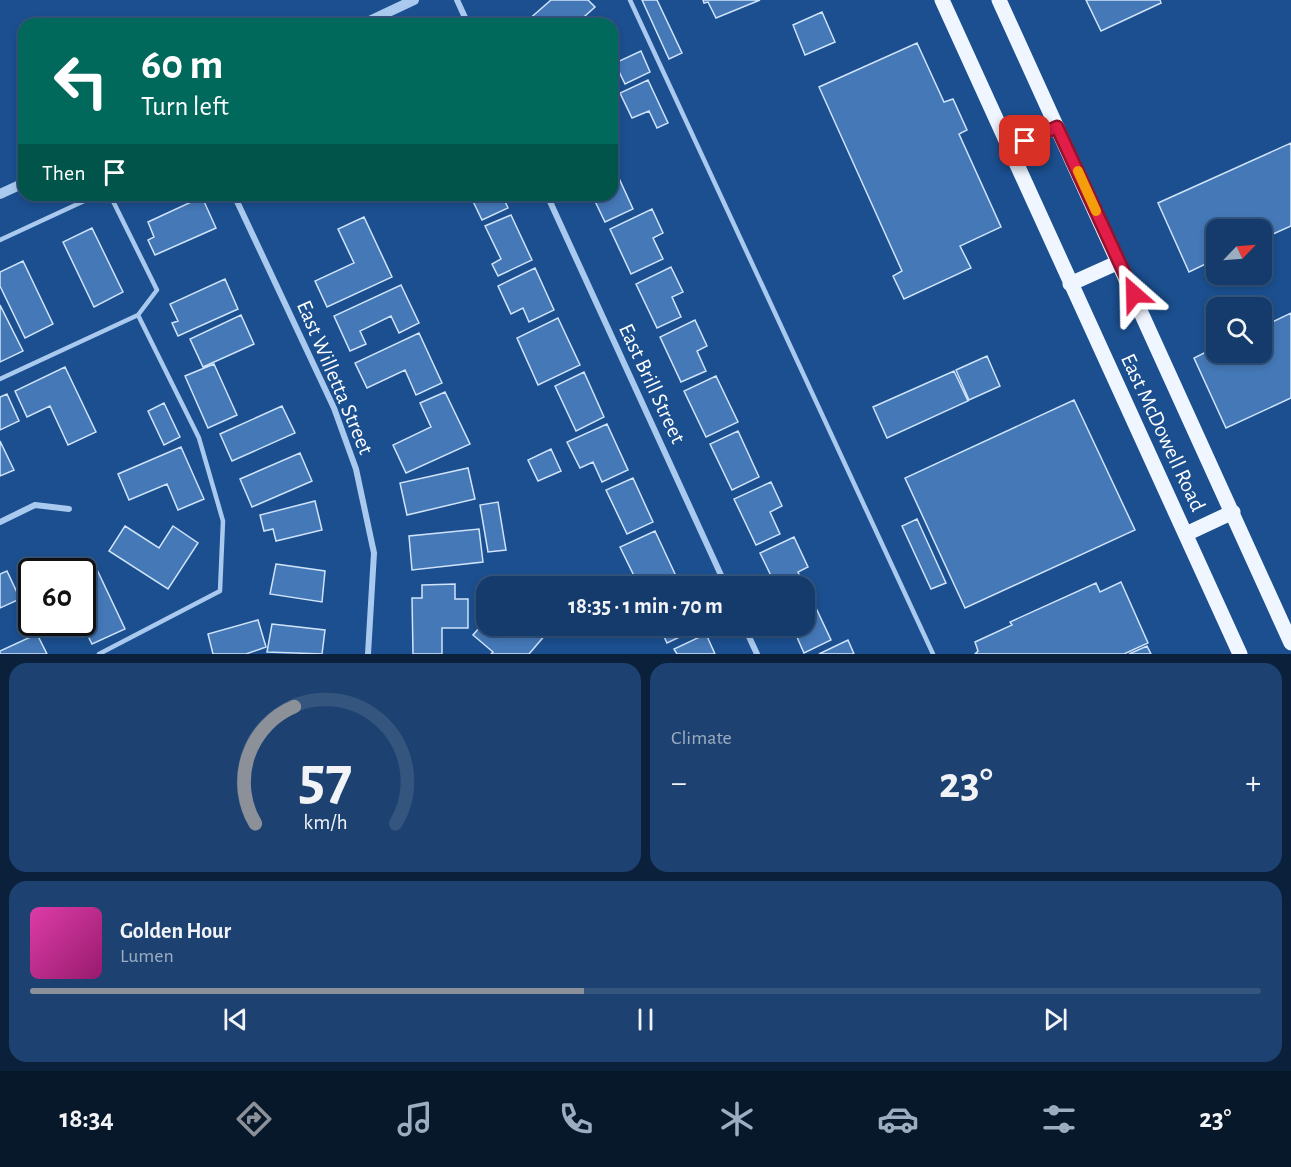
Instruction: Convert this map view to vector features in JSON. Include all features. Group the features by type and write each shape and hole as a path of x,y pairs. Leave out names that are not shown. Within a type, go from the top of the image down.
{"main road":[{"name":"East McDowell Road","path":"942,0 1240,654"},
{"name":"East McDowell Road","path":"999,0 1291,643"},
{"path":"1009,148 1057,127"},
{"path":"1070,284 1119,262"},
{"path":"1186,534 1233,512"}],"street":[{"path":"376,18 414,0"},
{"path":"457,0 466,18"},
{"path":"0,194 18,186"},
{"name":"East Willetta Street","path":"237,201 334,408 356,469 374,553 368,654"},
{"name":"East Brill Street","path":"550,201 721,576"},
{"path":"0,522 35,505 69,508"},
{"path":"749,636 757,654"}],"lane":[{"path":"630,0 933,654"},
{"path":"0,240 84,201"},
{"path":"0,379 138,315 157,290 113,201"},
{"path":"99,654 220,591 224,521 199,438 138,315"}],"building":[{"path":"551,0 588,0 595,7 583,18 530,18"},
{"path":"642,0 657,0 682,53 669,59"},
{"path":"703,0 760,0 716,18 708,2 704,3"},
{"path":"1086,0 1160,0 1161,3 1101,31"},
{"path":"822,12 835,42 805,55 793,25"},
{"path":"917,43 944,102 953,99 967,130 959,134 1001,227 960,246 971,268 904,299 893,276 902,271 819,87"},
{"path":"641,51 650,72 625,84 618,69 618,62"},
{"path":"648,80 668,123 657,128 649,111 632,118 620,93"},
{"path":"1291,143 1291,226 1272,235 1272,219 1206,219 1206,264 1189,272 1158,203"},
{"path":"618,176 633,209 605,222 595,201 618,201"},
{"path":"193,201 204,201 216,228 155,255 148,240 154,237 148,222"},
{"path":"473,201 505,201 508,208 482,220"},
{"path":"652,209 663,233 653,238 663,259 631,274 610,229"},
{"path":"511,215 532,260 498,276 492,264 501,259 485,226"},
{"path":"364,217 392,277 327,307 315,281 354,263 338,229"},
{"path":"92,228 123,292 94,307 63,242"},
{"path":"23,261 53,324 25,338 0,286 0,272"},
{"path":"671,267 683,292 672,297 681,317 657,328 636,284"},
{"path":"535,268 554,310 529,322 523,308 511,314 498,286"},
{"path":"225,279 238,309 178,336 172,323 178,321 170,304"},
{"path":"401,285 419,323 399,333 391,316 360,331 366,344 350,351 334,316"},
{"path":"0,305 23,351 0,362"},
{"path":"1291,313 1291,398 1226,428 1194,358 1206,352 1206,363 1272,363 1272,322"},
{"path":"241,315 254,344 203,367 190,339"},
{"path":"558,318 580,365 538,385 517,338"},
{"path":"695,320 707,346 697,351 706,371 681,382 660,337"},
{"path":"419,333 442,383 416,395 405,370 367,388 355,363"},
{"path":"987,356 1000,386 969,400 956,370"},
{"path":"214,364 237,415 208,428 185,376"},
{"path":"65,367 96,432 68,445 50,406 27,417 15,391"},
{"path":"954,371 968,401 887,438 873,407"},
{"path":"584,372 604,417 576,431 555,386"},
{"path":"716,376 738,422 706,437 684,391"},
{"path":"445,392 470,444 406,473 393,445 431,427 420,403"},
{"path":"7,394 19,421 0,430 0,397"},
{"path":"1074,400 1135,530 965,608 905,478"},
{"path":"164,403 180,437 164,445 148,411"},
{"path":"282,406 295,433 232,461 220,434"},
{"path":"607,424 628,470 602,482 593,462 580,468 567,442"},
{"path":"738,431 759,477 732,490 710,444"},
{"path":"0,441 14,470 0,476"},
{"path":"181,447 204,499 178,510 167,484 129,500 118,474"},
{"path":"551,449 561,471 538,481 528,460"},
{"path":"300,453 312,481 252,507 240,479"},
{"path":"468,468 475,499 407,515 400,483"},
{"path":"633,478 653,522 627,534 606,490"},
{"path":"771,482 782,506 770,512 780,534 756,545 734,499"},
{"path":"315,501 322,530 276,541 273,529 264,531 260,515"},
{"path":"498,502 506,550 488,552 480,505"},
{"path":"917,519 946,583 931,589 902,526"},
{"path":"125,526 159,548 173,526 198,543 168,589 109,551"},
{"path":"479,529 483,562 412,570 409,536"},
{"path":"655,531 676,576 634,576 620,547"},
{"path":"794,537 808,567 798,572 800,576 771,576 760,553"},
{"path":"276,564 325,571 322,602 270,594"},
{"path":"96,567 125,629 92,644 88,636 96,636"},
{"path":"7,571 18,595 18,600 0,608 0,574"},
{"path":"1121,582 1148,643 1124,654 975,654 978,651 975,642 1012,625 1010,622 1096,583 1100,592"},
{"path":"455,584 455,599 468,599 468,628 442,628 442,654 413,654 412,598 422,598 422,585"},
{"path":"815,606 831,640 804,653 796,636 815,636"},
{"path":"258,620 266,647 246,654 213,654 208,634"},
{"path":"272,624 325,630 322,654 267,652"},
{"path":"476,632 476,636 544,636 529,654 491,654 493,652 473,635"},
{"path":"33,636 38,636 47,654 0,654 0,651"},
{"path":"664,636 682,636 667,643"},
{"path":"702,636 707,636 715,654 677,654 674,649"},
{"path":"848,640 854,654 819,654"},
{"path":"1147,646 1151,654 1129,654"}],"slow traffic":[{"path":"1078,171 1096,211"}],"route":[{"path":"1025,141 1057,127 1134,294"}]}
